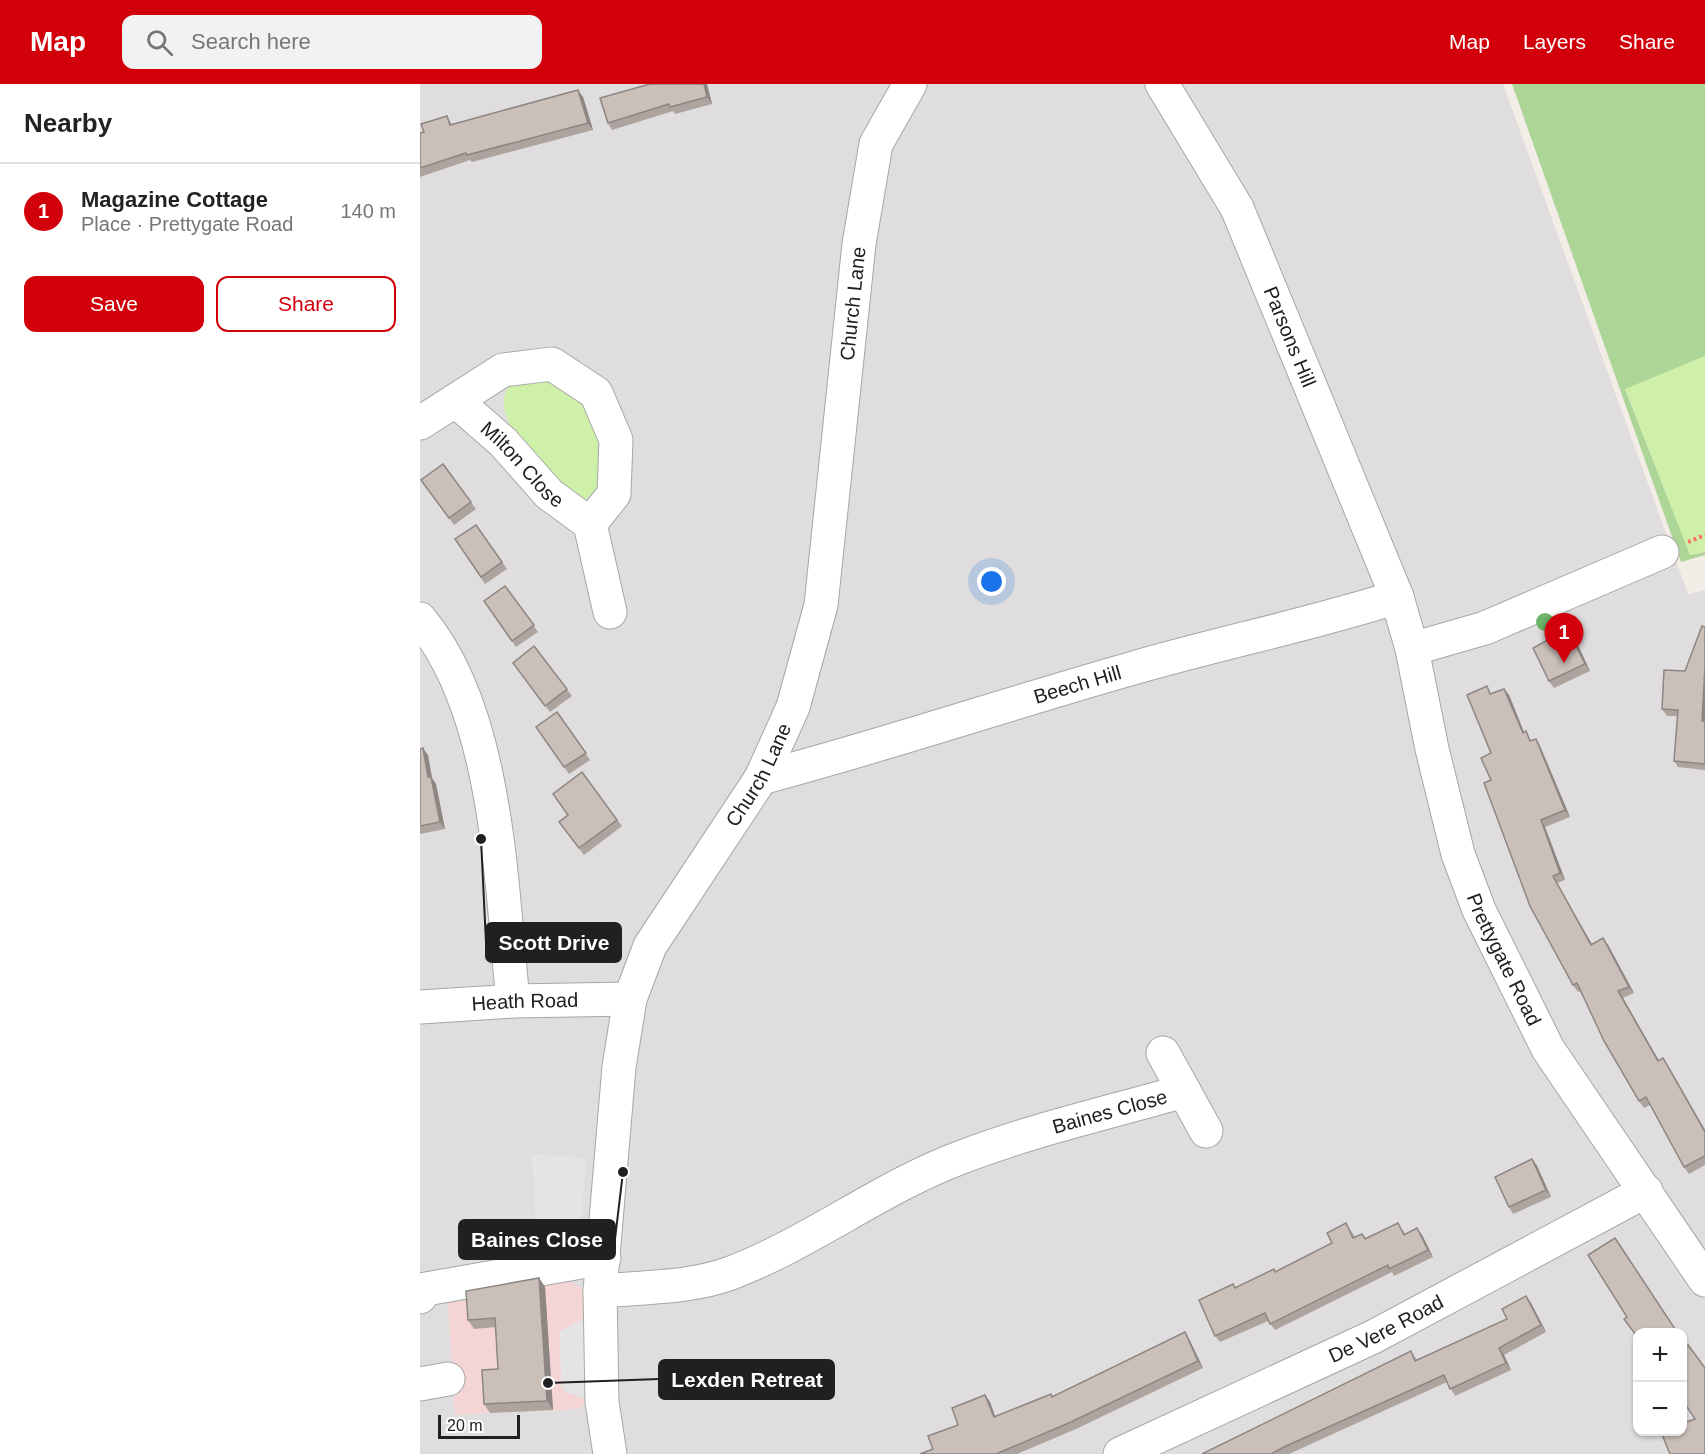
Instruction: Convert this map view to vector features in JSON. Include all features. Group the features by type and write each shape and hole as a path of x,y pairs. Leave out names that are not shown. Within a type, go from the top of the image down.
{"street":[{"name":"Church Lane","path":"610,1454 602,1402 600,1291 619,1067 630,999 650,946 761,778 793,707 821,605 859,244 876,144 910,84"},
{"name":"Parsons Hill","path":"1162,84 1237,208 1397,597"},
{"path":"420,423 503,370 552,364 596,393 616,440 614,494 590,524 610,612"},
{"name":"Milton Close","path":"456,401 503,442 549,494 590,524"},
{"path":"1412,649 1485,628 1662,552"},
{"name":"Beech Hill","path":"761,778 1130,669 1251,635 1326,619 1397,597"},
{"name":"Prettygate Road","path":"1397,597 1412,649 1432,749 1458,854 1479,910 1548,1049 1705,1280"},
{"path":"420,619 439,642 462,688 480,742 498,853 513,1001"},
{"name":"Heath Road","path":"420,1007 513,1001 630,999"},
{"name":"Baines Close","path":"1163,1053 1206,1131"},
{"name":"Baines Close","path":"600,1291 682,1283 730,1273 837,1222 895,1187 962,1156 1184,1091"},
{"name":"De Vere Road","path":"1120,1454 1373,1337 1646,1191"},
{"path":"420,1297 426,1289 604,1258"}],"shaded area":[{"path":"420,84 1503,84 1688,594 1705,590 1705,1454 420,1454"},
{"path":"532,1154 586,1158 581,1225 571,1235 537,1245"},
{"path":"546,1271 587,1290 589,1402 577,1409 455,1415 447,1290"},
{"path":"585,1318 588,1400 561,1388 560,1331"}],"green space":[{"path":"1512,84 1705,84 1705,356 1625,389 1690,555 1705,552 1705,555 1681,562"},
{"path":"1705,356 1705,551 1690,556 1625,388"},
{"path":"539,374 587,401 606,448 598,491 586,499 568,496 532,458 509,424 504,407 506,392 516,380"}],"building":[{"path":"650,84 704,84 707,97 670,107 669,104 608,123 600,98"},
{"path":"578,90 588,123 467,155 466,153 420,168 420,133 424,132 421,124 447,116 450,125"},
{"path":"443,464 471,502 449,518 421,480"},
{"path":"476,525 502,562 481,577 455,539"},
{"path":"505,586 534,625 512,641 484,601"},
{"path":"1702,626 1705,627 1702,721 1705,721 1705,764 1674,761 1678,710 1662,709 1664,670 1685,671"},
{"path":"1568,629 1585,664 1549,681 1533,648"},
{"path":"534,646 567,689 545,706 513,663"},
{"path":"1487,686 1490,694 1504,689 1523,733 1526,731 1530,741 1536,739 1565,810 1541,820 1560,873 1553,876 1591,945 1603,938 1629,987 1618,991 1658,1061 1663,1058 1705,1132 1705,1156 1684,1167 1646,1097 1639,1101 1604,1041 1577,983 1573,985 1530,906 1484,783 1491,780 1481,758 1491,753 1467,695"},
{"path":"557,712 586,753 564,767 536,727"},
{"path":"423,748 440,822 420,826 420,749"},
{"path":"582,772 617,820 579,848 559,822 568,815 553,794"},
{"path":"1532,1159 1546,1190 1509,1207 1495,1177"},
{"path":"1346,1223 1353,1238 1362,1234 1365,1239 1398,1223 1404,1235 1417,1228 1428,1250 1389,1269 1388,1265 1270,1324 1265,1313 1215,1336 1199,1300 1233,1284 1235,1288 1274,1269 1275,1272 1332,1243 1327,1233"},
{"path":"1615,1238 1674,1328 1633,1328 1633,1331 1624,1319 1627,1317 1588,1255"},
{"path":"539,1278 547,1401 484,1404 482,1370 498,1369 495,1318 468,1320 466,1291"},
{"path":"1526,1296 1541,1325 1499,1348 1506,1363 1450,1389 1444,1375 1271,1454 1202,1454 1411,1351 1415,1361 1507,1319 1502,1309"},
{"path":"1185,1332 1198,1361 1071,1422 996,1454 920,1454 933,1449 928,1436 958,1425 952,1408 985,1395 994,1417 1051,1394 1052,1397"},
{"path":"1688,1345 1705,1368 1705,1454 1670,1454 1663,1436 1687,1436 1687,1422 1695,1419 1687,1407"}],"place":[{"name":"Magazine Cottage","path":"1564,663"},
{"name":"Scott Drive","path":"481,839"},
{"name":"Baines Close","path":"623,1172"},
{"name":"Lexden Retreat","path":"548,1383"}]}
